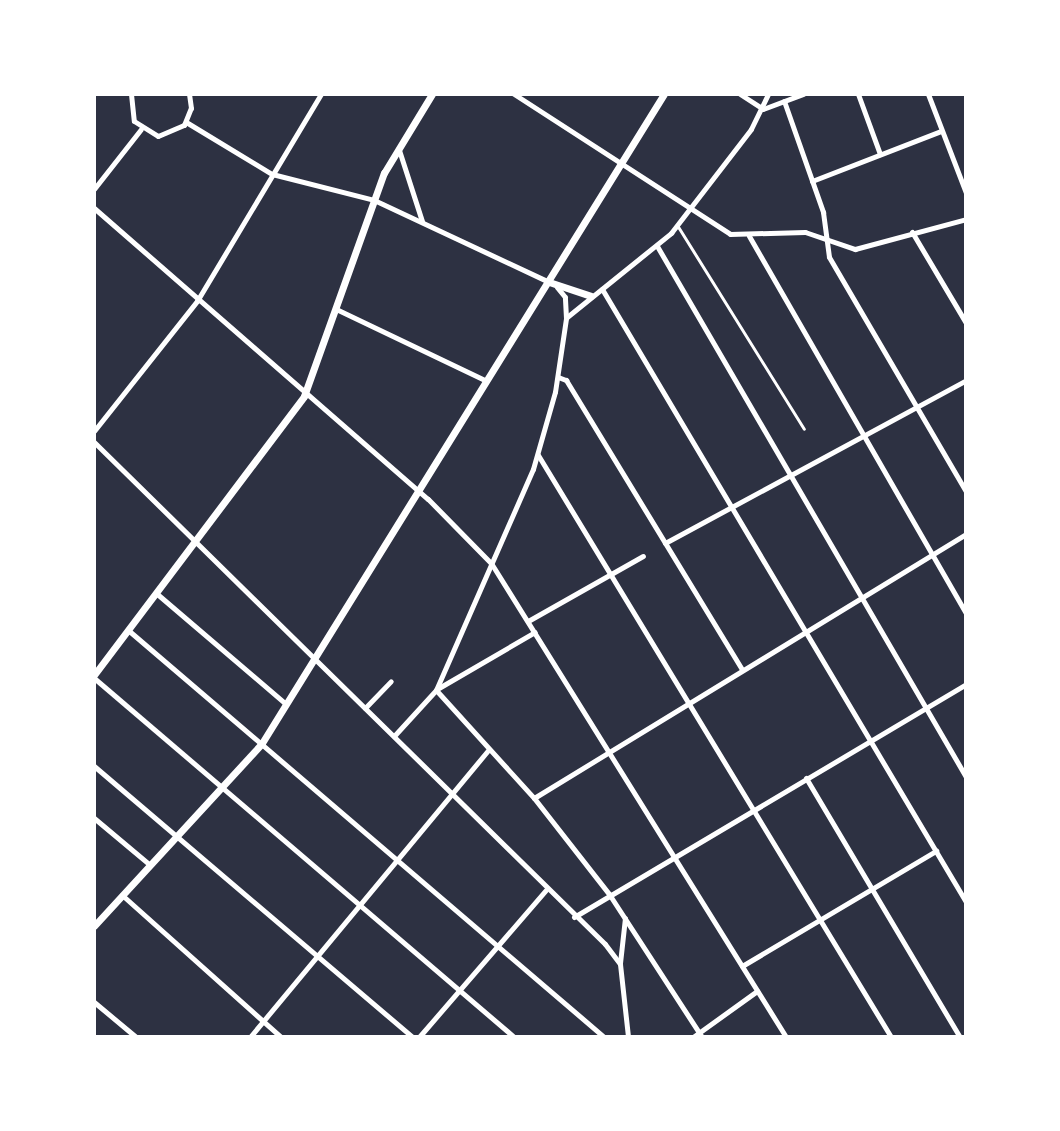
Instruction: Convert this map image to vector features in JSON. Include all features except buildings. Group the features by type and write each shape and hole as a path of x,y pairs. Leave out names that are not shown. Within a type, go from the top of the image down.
{"street":[{"path":"131,94 130,115 141,129 165,135 186,122"},
{"path":"186,122 189,94"},
{"path":"94,431 197,301 321,94"},
{"path":"432,94 397,146 374,200 304,396 94,676 514,1037"},
{"path":"514,94 692,206 724,230 749,236 805,232 855,249 966,219"},
{"path":"94,925 262,743 664,94"},
{"path":"740,94 763,109"},
{"path":"566,318 657,246 677,225 763,109 768,94"},
{"path":"763,109 803,94"},
{"path":"858,94 880,154"},
{"path":"928,94 966,193"},
{"path":"784,101 825,219 829,257 966,491"},
{"path":"186,122 272,174 374,200 549,282 591,296"},
{"path":"94,189 141,129"},
{"path":"812,181 941,131"},
{"path":"397,146 422,222"},
{"path":"94,208 304,396 417,492 491,563 675,854 786,1037"},
{"path":"912,232 966,323"},
{"path":"749,236 966,613"},
{"path":"657,246 966,777"},
{"path":"436,690 538,454 558,377 566,318 564,293 549,282"},
{"path":"602,289 966,902"},
{"path":"336,309 488,382"},
{"path":"558,377 566,380 742,669"},
{"path":"665,543 966,380"},
{"path":"94,442 394,736 620,964"},
{"path":"538,454 891,1037"},
{"path":"534,798 966,534"},
{"path":"528,621 643,556"},
{"path":"156,593 286,704"},
{"path":"128,630 400,861 496,948 604,1037"},
{"path":"394,736 436,690 535,632"},
{"path":"365,708 391,681"},
{"path":"574,917 752,807 966,684"},
{"path":"436,690 534,798 609,894 701,1035"},
{"path":"250,1037 400,861 489,749"},
{"path":"94,766 179,835 317,958 412,1037"},
{"path":"806,778 960,1037"},
{"path":"94,818 150,865"},
{"path":"742,966 936,851"},
{"path":"419,1037 546,890"},
{"path":"122,895 281,1037"},
{"path":"625,918 620,964 628,1037"},
{"path":"693,1037 701,1035 757,991"},
{"path":"94,1002 136,1037"}],"lane":[{"path":"677,225 804,429"}]}
